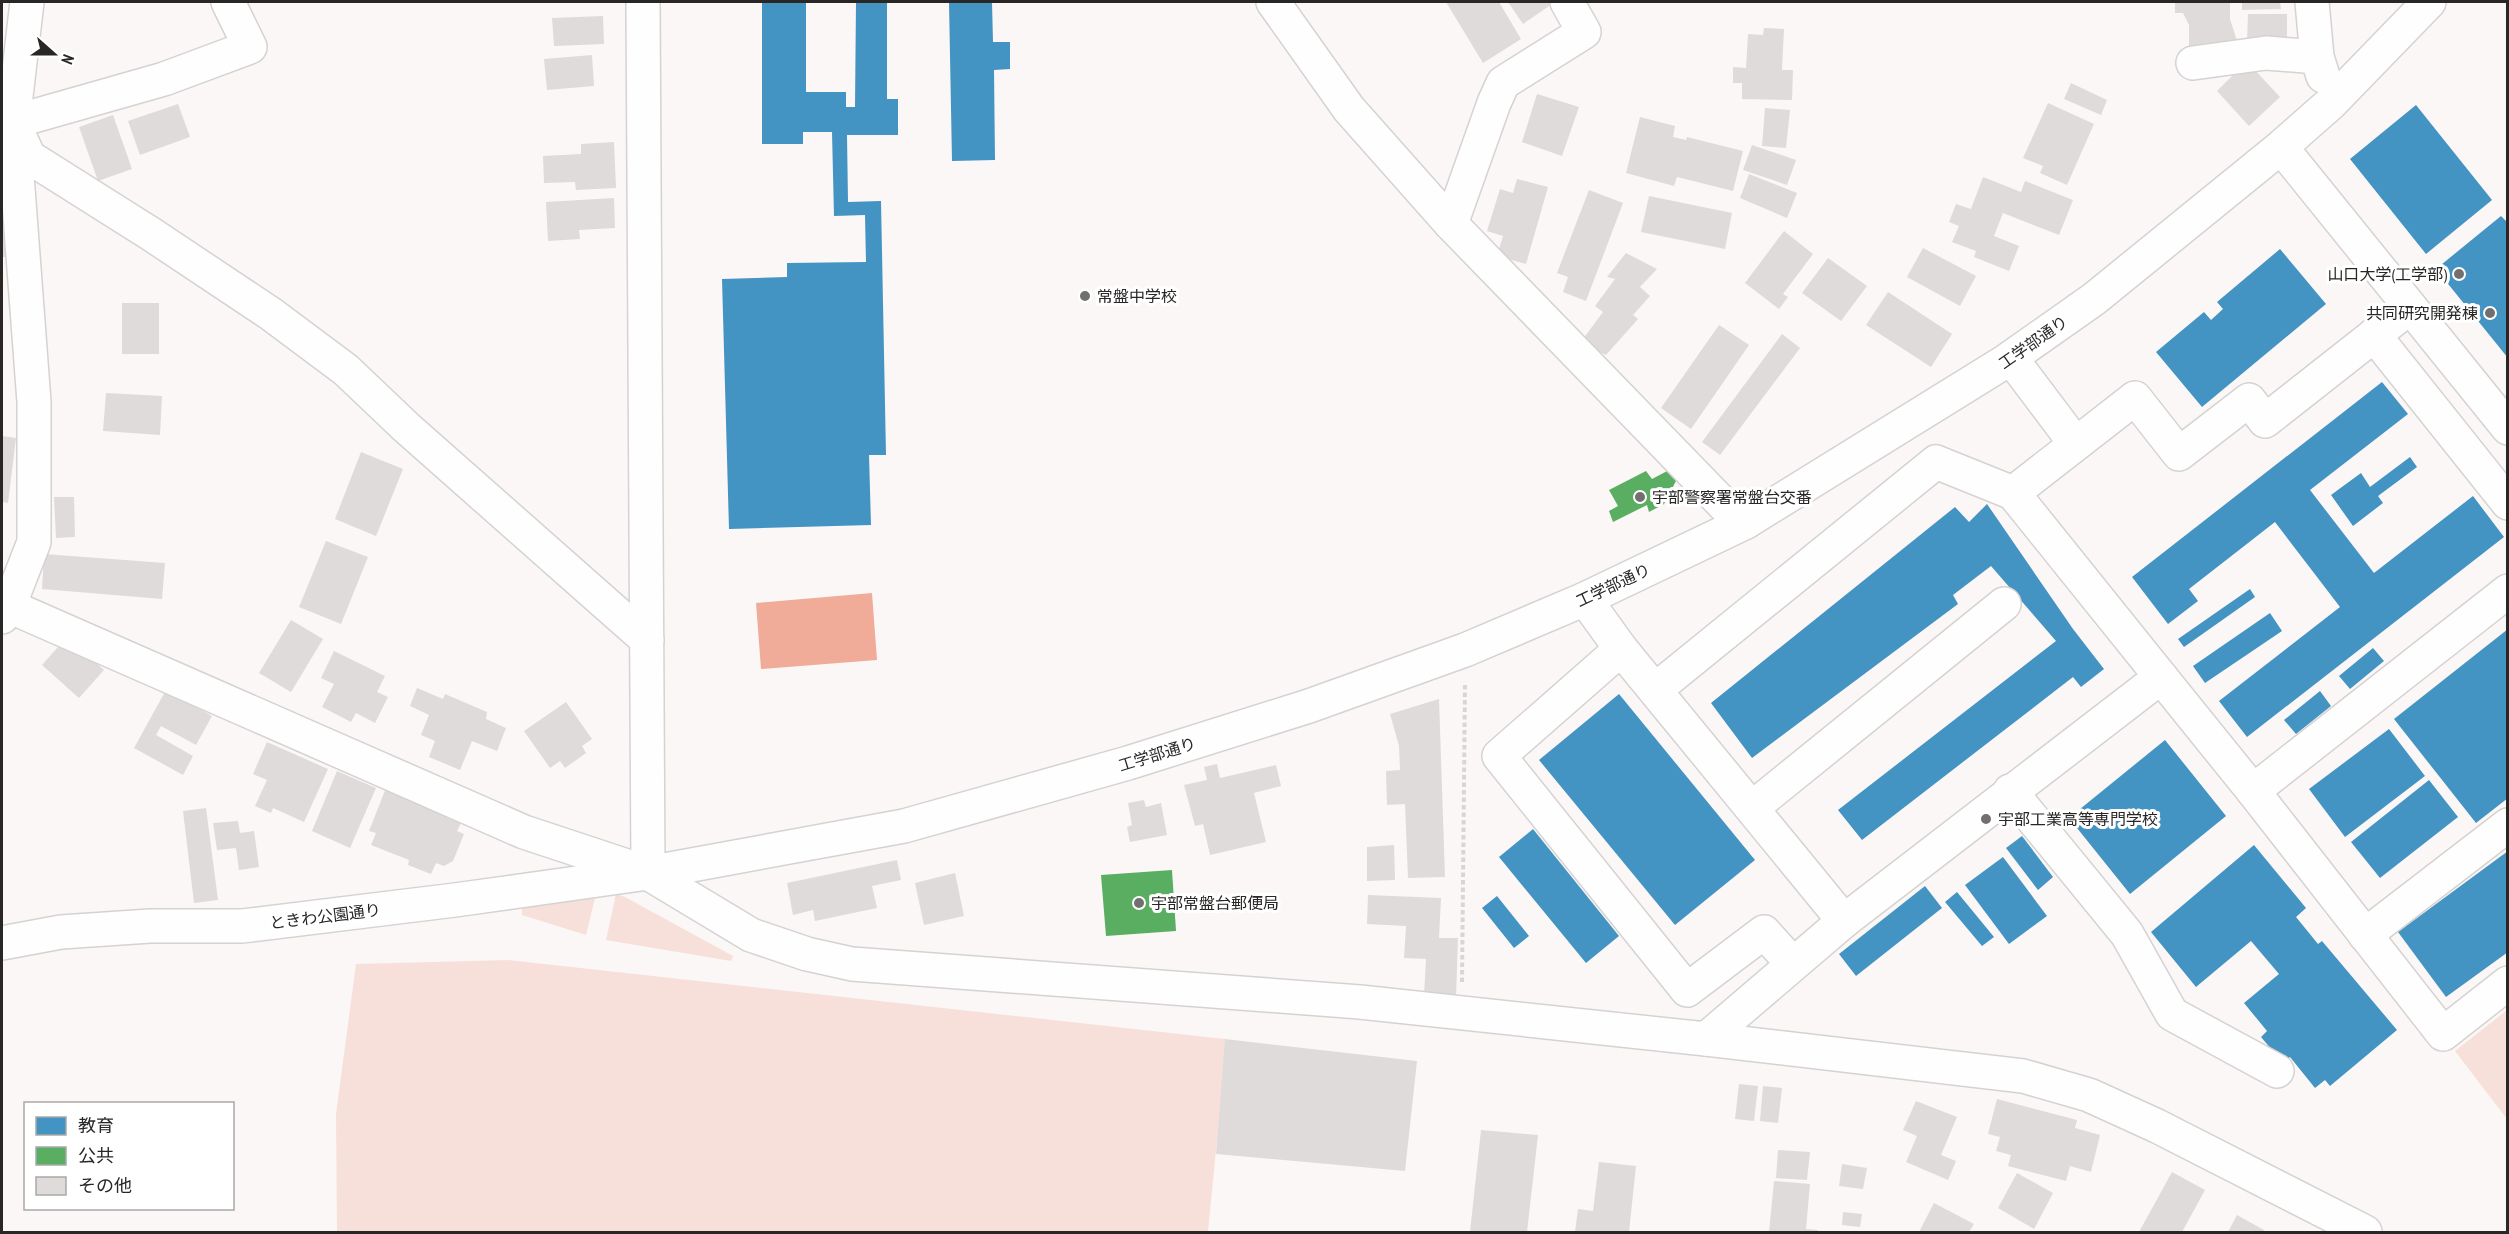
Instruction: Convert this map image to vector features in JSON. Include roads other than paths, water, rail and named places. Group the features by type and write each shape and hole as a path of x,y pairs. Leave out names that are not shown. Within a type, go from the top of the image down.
{"street":[{"path":"7,119 164,79 250,47 228,2"},
{"path":"643,2 648,873"},
{"path":"1273,2 1349,109 1450,224 1717,498 1746,522"},
{"path":"1450,224 1503,83 1584,32 1567,2"},
{"path":"2312,2 2317,57 2331,104"},
{"name":"工学部通り","path":"648,873 916,823 1128,763 1309,706 1465,650 1585,599 1746,522 2011,358 2094,299 2282,147 2331,104 2429,2"},
{"path":"22,10 7,119 34,402 34,542 4,609 524,832 648,873 751,935 807,954 852,964 1360,1002 1706,1038 2023,1076 2088,1095 2157,1126 2365,1233"},
{"path":"2193,63 2266,53 2317,57"},
{"path":"7,119 29,157 152,234 271,314 346,370 407,428 647,640"},
{"path":"2282,147 2508,428"},
{"path":"2013,493 2135,398 2179,454 2249,400 2265,421 2410,308"},
{"path":"2374,336 2508,503"},
{"path":"2011,358 2075,443"},
{"path":"1655,690 1936,462 2013,493 2253,791 2443,1034 2508,983"},
{"path":"2253,791 2508,591"},
{"path":"1585,599 1621,649 1844,921"},
{"path":"1752,808 2004,604"},
{"path":"1621,649 1499,756 1687,990 1764,932 1792,963"},
{"path":"1706,1038 1844,921 2161,677"},
{"path":"2010,791 2127,934 2172,1014 2277,1071"},
{"path":"2366,935 2508,825"},
{"name":"ときわ公園通り","path":"2,943 61,932 150,926 242,926 648,873"}],"place":[{"name":"山口大学(工学部)","path":"2459,274"},
{"name":"常盤中学校","path":"1085,296"},
{"name":"共同研究開発棟","path":"2490,313"},
{"name":"宇部警察署常盤台交番","path":"1640,497"},
{"name":"宇部工業高等専門学校","path":"1986,819"},
{"name":"宇部常盤台郵便局","path":"1139,903"}]}
